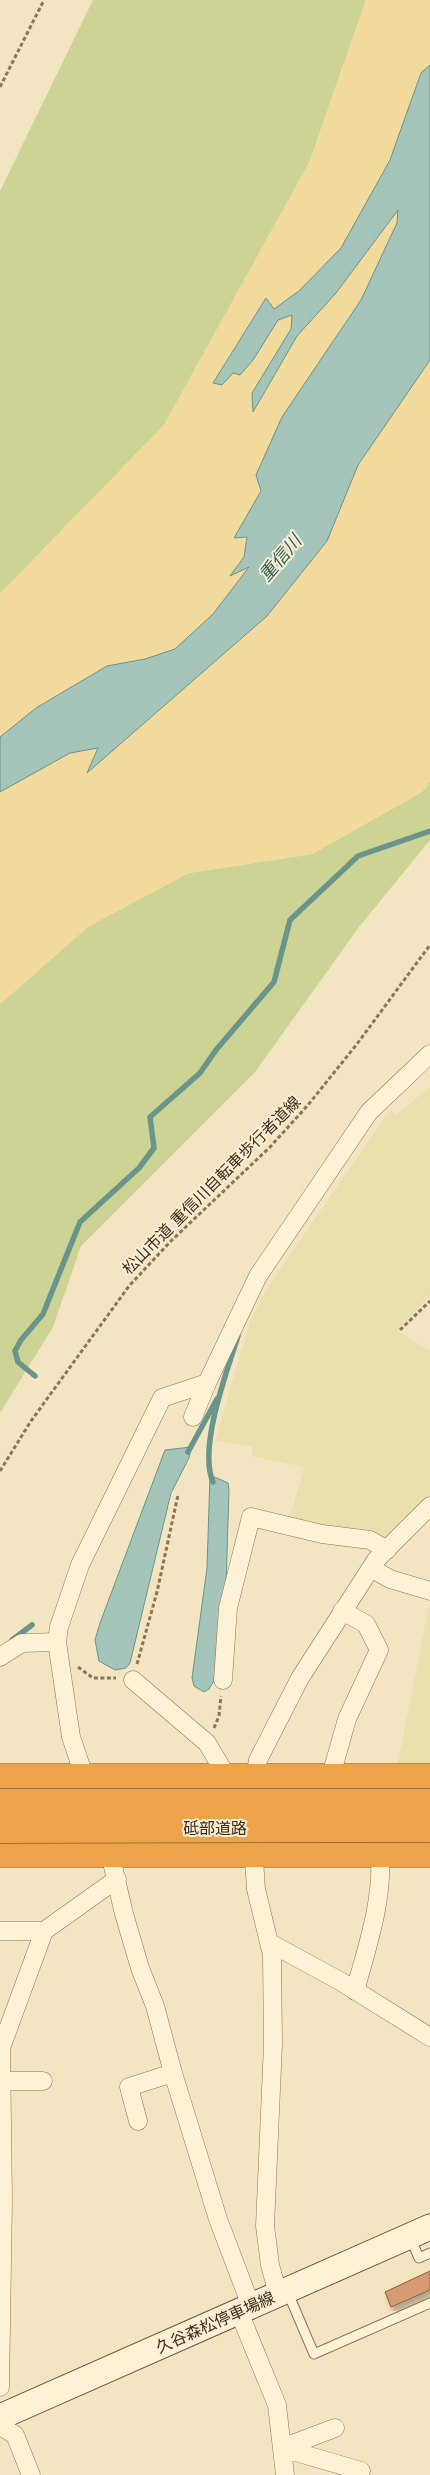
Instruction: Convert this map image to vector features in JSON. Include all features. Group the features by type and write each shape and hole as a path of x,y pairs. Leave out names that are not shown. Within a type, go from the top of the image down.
{"highway":[{"path":"0,1778 241,1780 430,1778"},
{"name":"砥部道路","path":"0,1803 430,1802"},
{"name":"砥部道路","path":"0,1829 430,1828"},
{"path":"0,1853 430,1853"}],"main road":[{"name":"久谷森松停車場線","path":"0,2417 420,2231"}],"street":[{"path":"193,1417 206,1383 258,1276 369,1112 430,1054"},
{"path":"206,1383 162,1398 80,1565 59,1627 58,1648 72,1737 111,1852 124,1914 140,1968 155,2006 173,2073 245,2309 277,2405 285,2475"},
{"path":"241,1780 266,1741 300,1678 371,1568 430,1506"},
{"path":"223,1680 228,1608 251,1517 322,1534 370,1540 387,1550"},
{"path":"371,1568 390,1579 430,1591"},
{"path":"330,1779 347,1719 379,1650 366,1624 342,1612"},
{"path":"0,1657 22,1642 58,1648"},
{"path":"133,1680 207,1742 241,1780 253,1852 256,1889 263,1924 270,1943 273,2044 266,2226 270,2265 282,2292"},
{"path":"355,1991 376,1909 381,1880 380,1852"},
{"path":"0,2387 1,2048 44,1931 117,1879"},
{"path":"0,1931 44,1931"},
{"path":"270,1943 355,1991 430,2037"},
{"path":"138,2121 129,2087 173,2073"},
{"path":"0,2081 43,2081"},
{"path":"0,2426 14,2435 31,2475"},
{"path":"282,2448 335,2428"},
{"path":"282,2448 361,2471"}],"lane":[{"path":"420,2231 419,2258 430,2253"},
{"path":"282,2292 314,2354 430,2303"}],"path":[{"path":"0,88 44,0"},
{"name":"松山市道 重信川自転車歩行者道線","path":"0,1471 31,1421 76,1356 129,1286 170,1241 270,1147 308,1105 357,1044 430,945"},
{"path":"400,1330 430,1301"},
{"path":"58,1648 93,1678 133,1680 157,1592 178,1495"},
{"path":"207,1742 220,1716 223,1680"}],"shaded area":[{"path":"430,1087 430,1295 397,1331 430,1351 430,1498 389,1540 289,1519 305,1467 252,1456 252,1446 215,1441 251,1319 266,1290 384,1118 392,1109 395,1116"},
{"path":"430,1602 430,1770 396,1771"}],"green space":[{"path":"93,0 366,0 309,163 164,425 0,594 0,191"},
{"path":"430,781 430,840 359,927 255,1072 81,1246 53,1327 0,1413 0,1004 89,926 189,873 312,854 422,792"}],"sand":[{"path":"366,0 430,0 430,781 422,792 312,854 189,873 89,926 0,1004 0,594 164,425 309,163"}],"water":[{"name":"重信川","path":"430,65 430,360 358,465 327,541 267,616 87,773 98,748 70,753 0,792 0,737 36,708 107,666 145,659 175,649 213,614 249,567 230,576 244,557 247,537 234,538 261,491 256,475 282,417 361,300 397,223 398,210 336,293 297,336 253,412 252,393 291,329 292,315 278,320 253,360 240,375 233,373 222,385 213,383 266,298 274,309 299,291 341,248 390,160 421,73"},
{"path":"191,1447 189,1458 171,1493 130,1663 126,1668 115,1670 99,1661 95,1640 100,1623 165,1450"},
{"path":"210,1475 228,1483 229,1490 226,1586 214,1681 209,1689 204,1692 194,1686 192,1678 207,1568"}],"building":[{"path":"430,2271 430,2290 391,2307 385,2292"}],"waterway":[{"path":"35,1376 18,1362 15,1351 21,1340 43,1314 80,1222 139,1168 154,1148 150,1117 200,1073 216,1050 274,982 290,920 358,856 430,831"},
{"path":"213,1482 209,1467 211,1430 221,1389 238,1336"},
{"path":"188,1452 217,1399"},
{"path":"12,1640 32,1625"}]}
